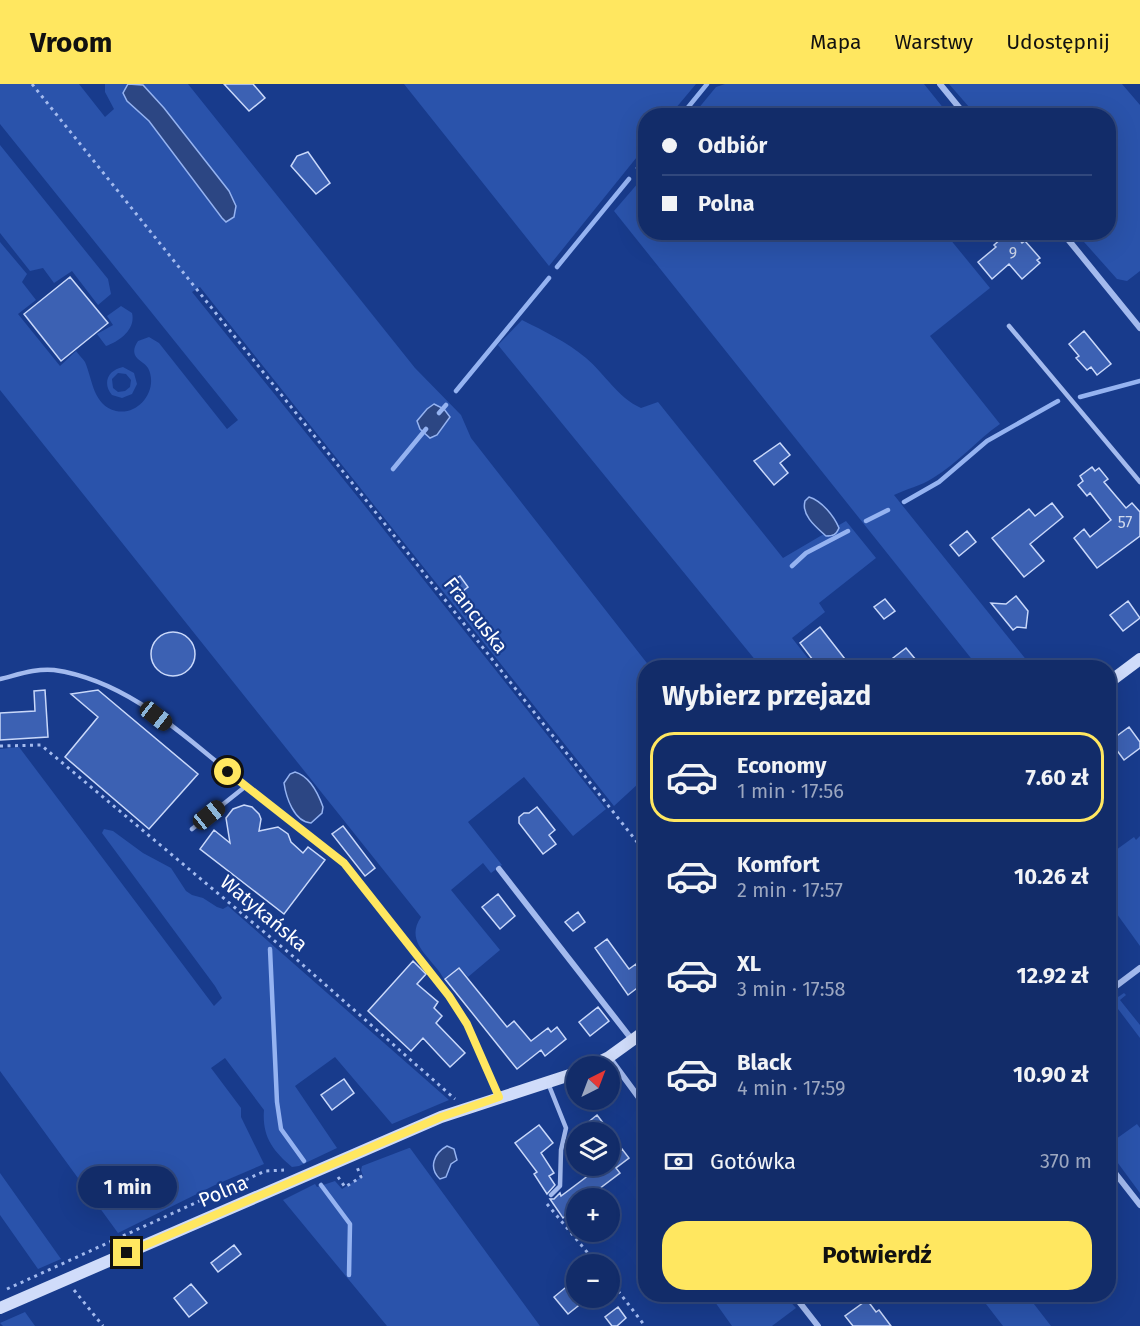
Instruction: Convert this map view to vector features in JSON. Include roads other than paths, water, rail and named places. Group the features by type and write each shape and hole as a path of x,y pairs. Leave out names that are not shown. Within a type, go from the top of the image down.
{"street":[{"path":"940,84 960,108"},
{"path":"1068,240 1140,328"},
{"path":"1116,677 1140,658"},
{"path":"499,869 633,1041"},
{"path":"1116,986 1140,968"},
{"path":"610,1056 638,1037"},
{"path":"620,1072 638,1096"},
{"name":"Polna","path":"0,1308 462,1109 566,1077"},
{"path":"1116,1174 1140,1205"},
{"path":"800,1302 818,1326"}],"lane":[{"path":"1009,326 1140,482"},
{"path":"0,679 33,671 54,670 105,684 139,702 344,863 449,996 467,1024 499,1097"},
{"path":"192,829 246,786"},
{"path":"548,1083 566,1128 561,1150 560,1186 551,1195"}],"waterway":[{"path":"688,108 707,84"},
{"path":"557,267 629,179"},
{"path":"456,391 549,278"},
{"path":"1080,397 1140,381"},
{"path":"904,502 939,482 987,441 1058,401"},
{"path":"439,413 446,405"},
{"path":"393,469 426,429"},
{"path":"866,521 888,510"},
{"path":"792,566 806,553 848,531"},
{"path":"270,949 277,1102 281,1129 304,1161"},
{"path":"321,1185 350,1224 349,1275"}]}
